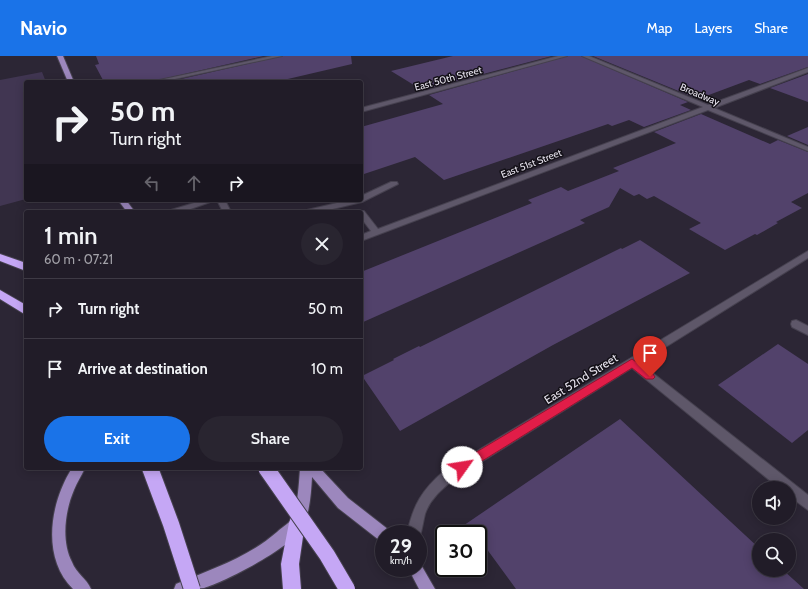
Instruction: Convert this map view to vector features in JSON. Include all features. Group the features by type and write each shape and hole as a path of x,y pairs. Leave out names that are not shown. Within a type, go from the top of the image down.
{"highway":[{"path":"0,257 24,266"},
{"path":"0,294 24,310"},
{"path":"151,470 171,524 192,589"},
{"path":"267,470 327,555 347,589"},
{"path":"292,589 290,564 297,523"}],"main road":[{"path":"60,56 70,80"},
{"path":"78,470 68,488 59,515 58,542 65,567 77,583 84,589"},
{"path":"181,589 194,585 251,559 286,534 297,523 304,490 306,470"},
{"path":"314,470 343,503 375,527"},
{"path":"421,577 428,589"}],"street":[{"path":"163,80 279,56"},
{"name":"East 50th Street","path":"363,109 564,56"},
{"name":"Broadway","path":"585,56 808,149"},
{"name":"East 51st Street","path":"363,237 808,70"},
{"path":"363,198 394,184"},
{"path":"180,210 206,202"},
{"path":"318,210 350,202"},
{"path":"363,215 376,232"},
{"name":"East 52nd Street","path":"415,525 423,502 434,488 449,475 808,254"},
{"path":"796,324 808,331"},
{"path":"632,362 780,481"},
{"path":"796,494 808,503"}],"shaded area":[{"path":"42,72 45,80 24,80 24,200 0,206 0,80"}],"building":[{"path":"96,56 264,56 158,80 103,80 95,65 99,64"},
{"path":"283,56 351,56 352,64 284,80 177,80"},
{"path":"453,56 552,56 422,90 391,71"},
{"path":"568,56 581,56 688,102 680,105 691,110 644,127 629,120 612,126 608,124 444,180 415,157 363,174 363,126 443,104 429,95"},
{"path":"593,56 808,56 808,67 760,84 749,80 698,99"},
{"path":"808,74 808,102 770,88"},
{"path":"701,114 770,144 778,140 808,152 808,193 791,202 802,208 776,222 778,223 757,235 755,234 725,250 689,229 701,223 654,196 647,199 639,194 634,196 620,188 609,207 580,220 585,223 363,322 363,271 532,203 528,200 561,187 568,191 619,171 613,168 676,143 654,132"},
{"path":"808,127 808,145 787,136"},
{"path":"640,240 690,273 553,345 400,431 363,377 363,376 419,346 420,347 621,248 622,249"},
{"path":"778,344 808,364 808,430 792,443 718,385"},
{"path":"620,419 752,542 752,577 791,577 804,589 516,589 487,549 487,525 464,525"}],"route":[{"path":"462,467 632,362 650,377"}]}
